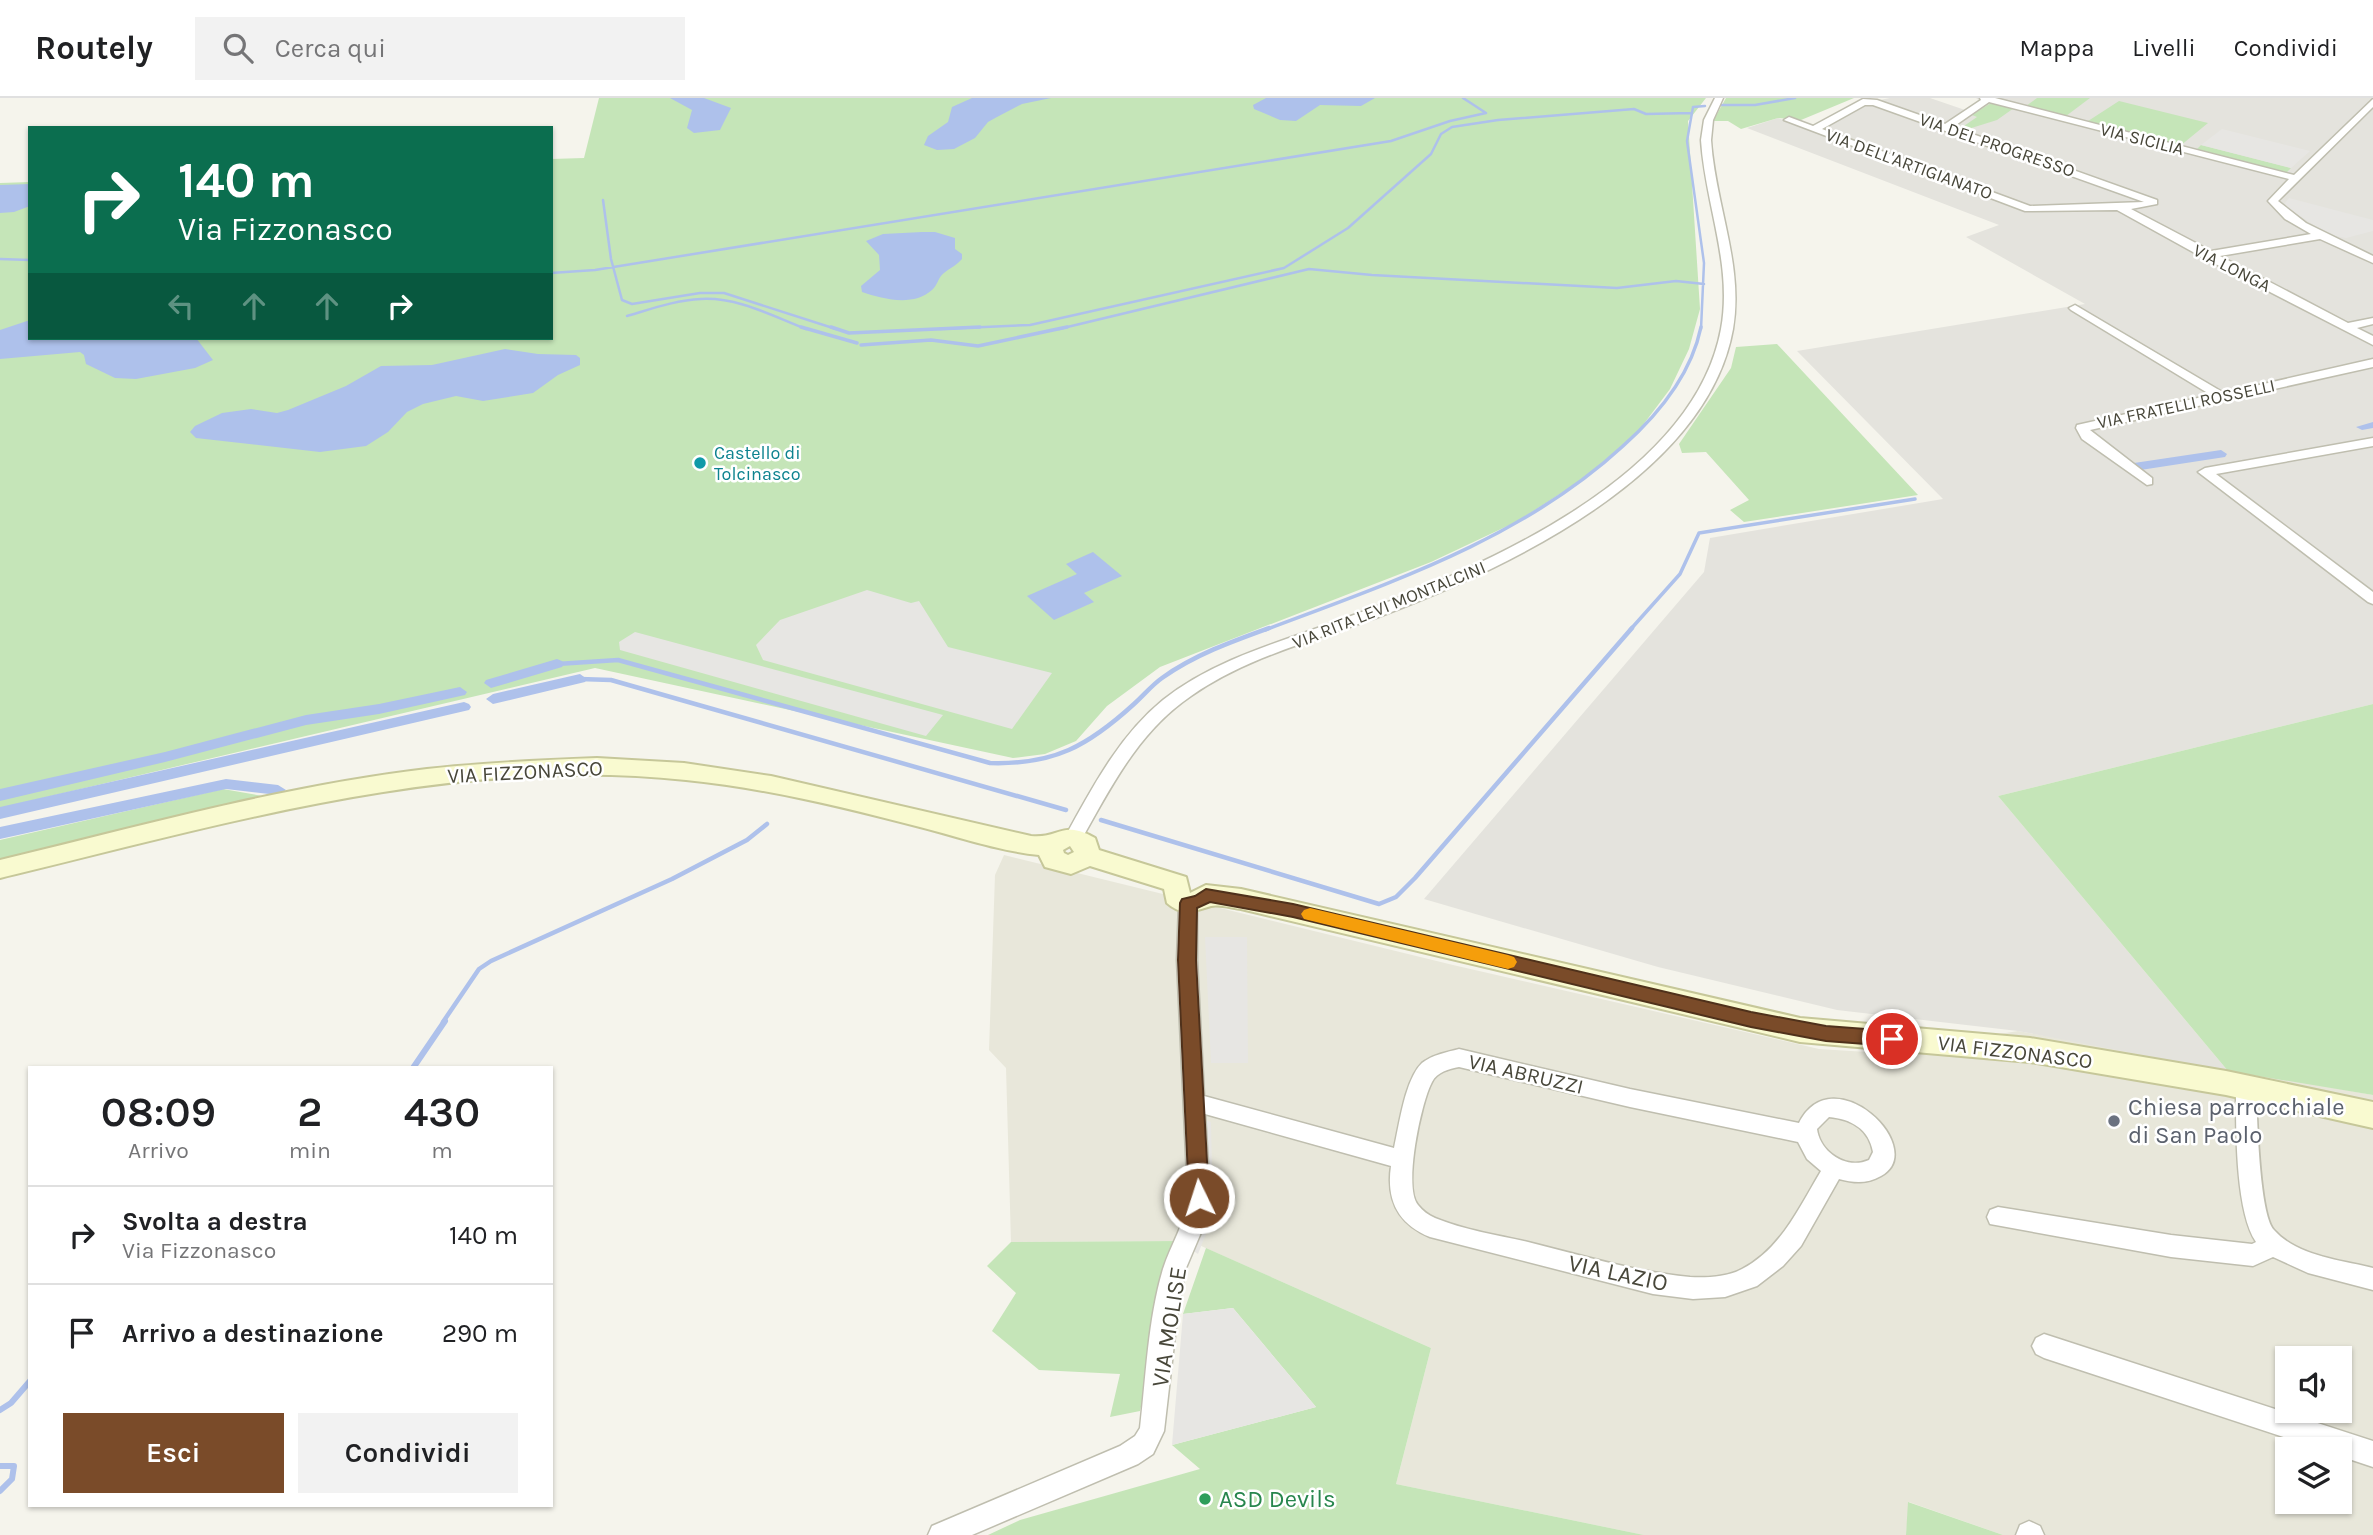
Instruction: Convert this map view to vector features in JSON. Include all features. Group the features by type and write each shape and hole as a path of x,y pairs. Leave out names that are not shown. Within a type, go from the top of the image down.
{"main road":[{"name":"VIA FIZZONASCO","path":"0,869 382,783 485,770 557,766 619,767 735,778 1031,845 1073,841 1190,894 1293,910 1800,1030 2031,1050 2246,1087 2373,1115"}],"street":[{"name":"VIA RITA LEVI MONTALCINI","path":"1073,841 1118,757 1132,739 1171,702 1238,665 1423,595 1512,553 1555,529 1616,487 1671,435 1710,377 1722,349 1728,317 1729,281 1706,140 1711,113 1719,98"},
{"path":"1946,128 1986,99"},
{"name":"VIA SICILIA","path":"1986,99 2296,178"},
{"name":"VIA DEL PROGRESSO","path":"1814,129 1869,101 2143,196 2153,202 2119,207"},
{"path":"2373,102 2273,201 2275,207 2322,235 2373,260"},
{"name":"VIA DELL'ARTIGIANATO","path":"1789,120 2029,209 2119,207"},
{"name":"VIA LONGA","path":"2119,207 2373,341"},
{"path":"2206,255 2322,235"},
{"path":"2075,308 2221,396"},
{"path":"2346,327 2373,321"},
{"name":"VIA FRATELLI ROSSELLI","path":"2147,481 2087,436 2082,428 2373,363"},
{"path":"2211,471 2373,442"},
{"path":"2211,471 2373,590"},
{"path":"2211,471 2373,599"},
{"name":"VIA MOLISE","path":"941,1535 1129,1455 1144,1445 1152,1431 1166,1309 1175,1268 1196,1216 1199,1198 1187,960 1190,894"},
{"name":"VIA ABRUZZI","path":"1403,1160 1423,1078 1432,1067 1459,1058 1630,1098 1806,1134"},
{"path":"2246,1087 2247,1140 2258,1226 2263,1238 2286,1254 2373,1279"},
{"path":"1194,1102 1403,1160"},
{"path":"1833,1108 1856,1113 1869,1122 1879,1134 1884,1147 1883,1159 1876,1168 1864,1173 1849,1173 1834,1168 1820,1159 1810,1147 1806,1134 1807,1122 1815,1113 1833,1108"},
{"name":"VIA LAZIO","path":"1403,1160 1399,1186 1405,1207 1413,1217 1428,1226 1653,1283 1693,1288 1725,1286 1749,1278 1775,1258 1793,1239 1834,1168"},
{"path":"1998,1217 2031,1225 2171,1246 2253,1255 2273,1246"},
{"path":"2043,1346 2373,1454"}],"shaded area":[{"path":"1890,98 1930,98 1965,110 1979,100 1976,98 2373,98 2373,704 1998,796 2228,1071 2018,1031 1837,1010 1658,967 1424,899 1704,572 1710,538 1943,499 1797,351 2085,304 1966,237 1999,225 1747,128 1778,118 1815,132 1865,103"},
{"path":"2222,129 2310,151 2291,168 2201,145"},
{"path":"2289,198 2373,220 2373,231 2346,238 2330,235 2287,208 2285,203"},
{"path":"867,590 911,603 919,601 948,647 1052,673 1012,729 763,660 756,645 780,620"},
{"path":"635,632 943,715 926,736 620,650 619,642"},
{"path":"1004,855 1453,965 1819,1049 1883,1053 2018,1031 2373,1095 2373,1535 2003,1535 1909,1502 1906,1535 1644,1535 1396,1484 1431,1348 1190,1241 1011,1242 1006,1068 989,1050 995,875"},
{"path":"1205,937 1247,937 1248,1063 1211,1063"},
{"path":"1201,1119 1211,1122 1213,1216 1198,1254 1192,1250"},
{"path":"1233,1308 1316,1407 1172,1445 1183,1314"}],"green space":[{"path":"599,98 1706,98 1688,121 1700,309 1689,349 1670,389 1637,433 1583,479 1518,521 1431,562 1160,667 1107,706 1076,741 1045,754 1013,758 595,668 0,808 0,183 28,182 28,340 553,340 553,159 584,158"},
{"path":"1726,98 1854,98 1801,120 1778,118 1741,129 1728,121 1713,121"},
{"path":"2037,98 2090,98 2066,116 2026,106"},
{"path":"2119,101 2208,123 2180,146 2085,123"},
{"path":"1991,103 2014,108 1997,120 1965,130 1961,128 1977,117 1972,115"},
{"path":"2201,145 2291,168 2286,173 2196,150"},
{"path":"1777,344 1918,495 1744,522 1730,510 1749,500 1706,452 1682,453 1679,444 1731,368 1736,347"},
{"path":"2373,704 2373,1095 2228,1071 1998,796"},
{"path":"223,789 274,798 0,862 0,840"},
{"path":"1179,1241 1140,1411 1110,1417 1120,1374 1039,1370 992,1331 1016,1293 987,1266 1011,1242"},
{"path":"1206,1248 1431,1348 1396,1484 1644,1535 988,1535 1020,1520 1200,1469 1172,1445 1316,1407 1233,1308 1183,1314"},
{"path":"1908,1502 2003,1535 1906,1535"}],"water":[{"path":"670,98 704,98 731,108 720,130 694,133 687,128 692,110"},
{"path":"972,98 1051,98 1022,104 997,117 988,122 975,138 954,149 937,150 924,145 928,136 948,122 952,107"},
{"path":"1266,98 1375,98 1361,106 1320,105 1296,121 1280,120 1254,109 1253,105"},
{"path":"28,184 28,207 0,213 0,185"},
{"path":"935,232 955,238 955,249 962,254 962,259 942,275 932,290 907,300 888,299 862,292 861,286 880,270 879,255 866,241 883,234"},
{"path":"28,321 28,340 198,340 213,360 195,368 136,379 115,378 86,364 84,355 80,352 0,359 0,330"},
{"path":"505,349 538,354 576,355 580,358 580,365 558,375 533,393 483,401 456,396 423,404 407,412 388,432 366,446 320,452 196,438 190,432 195,426 222,413 251,409 277,413 288,410 346,386 381,366 432,365"},
{"path":"1093,552 1122,576 1084,593 1094,602 1054,620 1027,596 1077,574 1066,564"}],"waterway":[{"path":"613,267 1391,141 1450,121 1486,113 1463,98"},
{"path":"1720,105 1755,105 1795,98"},
{"path":"1703,284 1704,263 1687,141 1693,107 1705,106"},
{"path":"940,329 1030,325 1284,268 1348,228 1431,154 1441,134 1452,127 1498,120 1634,109 1646,114 1691,113"},
{"path":"603,200 613,267"},
{"path":"0,259 28,260"},
{"path":"553,273 613,267"},
{"path":"613,267 622,300 632,304 700,293 724,293 836,329"},
{"path":"1059,329 1309,269 1372,275 1617,288 1676,281 1703,284"},
{"path":"1701,329 1703,284"},
{"path":"627,316 682,301 715,299 755,308 801,327"},
{"path":"801,327 857,343"},
{"path":"801,327 806,329"},
{"path":"831,327 849,333 980,327"},
{"path":"861,345 931,340 978,346 1067,327"},
{"path":"1265,630 1454,555 1542,507 1584,479 1636,434 1672,393 1690,361 1701,327"},
{"path":"2362,427 2373,425"},
{"path":"2134,467 2221,454"},
{"path":"1630,630 1680,574 1699,533 1915,499"},
{"path":"557,664 618,660 990,763 1013,763 1052,756 1085,742 1117,719 1174,670 1214,649 1269,628"},
{"path":"1101,820 1379,904 1396,897 1415,878 1632,628"},
{"path":"491,683 557,664"},
{"path":"580,679 611,680 1066,810"},
{"path":"493,699 580,679"},
{"path":"0,795 165,757 306,720 379,709 460,692"},
{"path":"0,813 464,707"},
{"path":"0,833 226,784 278,790"},
{"path":"443,1022 479,969 491,961 672,879 747,840 767,824"},
{"path":"414,1066 445,1021"},
{"path":"0,1410 11,1403 28,1383"},
{"path":"0,1466 14,1466 12,1479 0,1491"}],"slow traffic":[{"path":"1310,914 1508,962"}],"place":[{"name":"Castello di Tolcinasco","path":"700,463"},
{"name":"Chiesa parrocchiale di San Paolo","path":"2114,1121"},
{"name":"ASD Devils","path":"1205,1499"}],"route":[{"path":"1199,1198 1187,960 1188,903 1199,902 1206,895 1293,910 1751,1020 1800,1030 1892,1039"}]}
